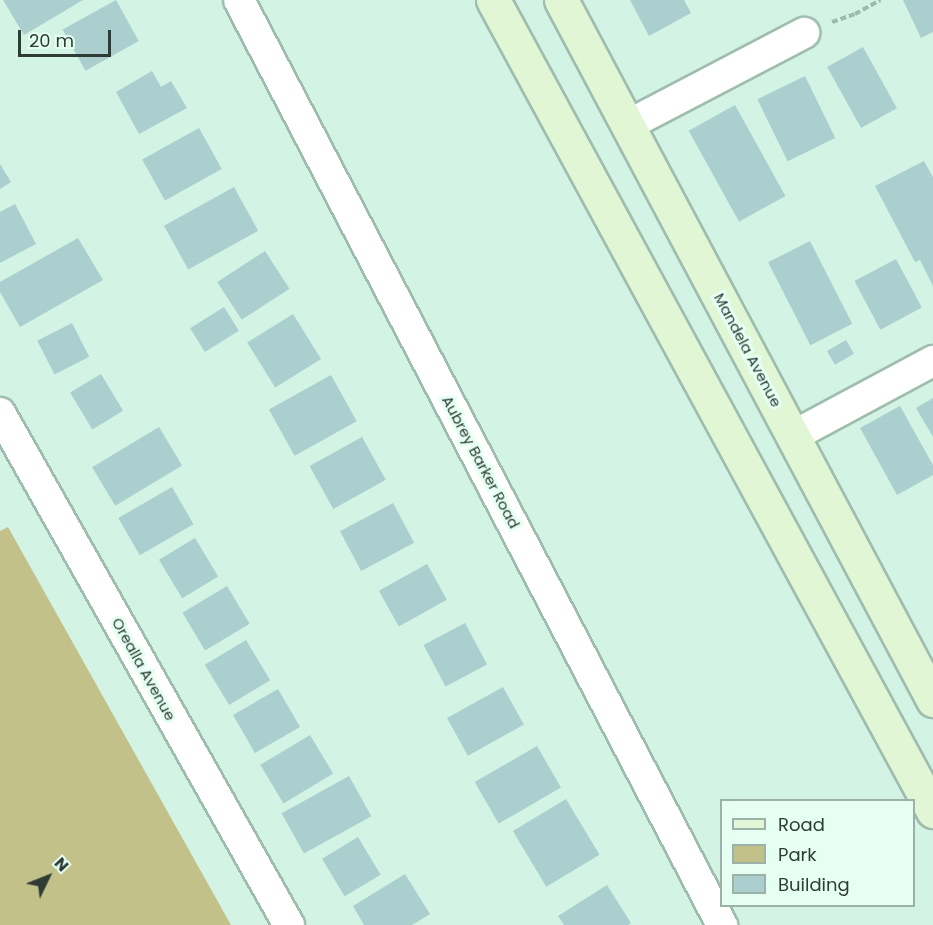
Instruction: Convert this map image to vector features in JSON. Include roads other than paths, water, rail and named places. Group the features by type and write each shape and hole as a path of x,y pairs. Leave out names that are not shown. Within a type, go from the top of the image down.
{"main road":[{"path":"493,0 933,811"},
{"name":"Mandela Avenue","path":"561,0 933,700"}],"street":[{"name":"Aubrey Barker Road","path":"239,0 722,925"},
{"path":"627,125 804,33"},
{"path":"793,436 933,361"},
{"name":"Orealla Avenue","path":"0,413 288,925"}]}
